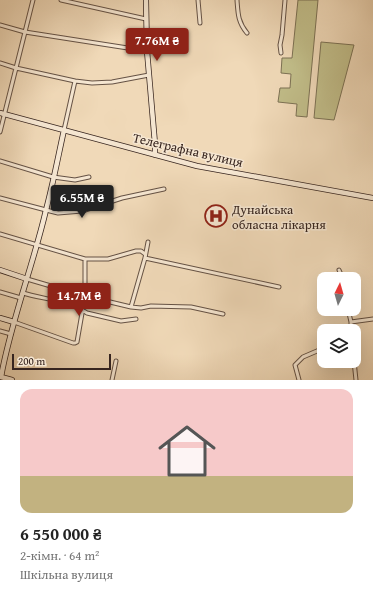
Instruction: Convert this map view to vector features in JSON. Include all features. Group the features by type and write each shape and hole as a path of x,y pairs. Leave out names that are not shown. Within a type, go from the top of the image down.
{"main road":[{"path":"146,0 147,51 155,155"},
{"name":"Телеграфна вулиця","path":"2,113 155,155 217,170 373,198"},
{"path":"12,380 0,378 14,322 46,210 64,130"},
{"path":"0,270 27,279"},
{"path":"0,318 14,322"}],"street":[{"path":"0,132 2,113 16,68 33,0"},
{"path":"61,0 146,19"},
{"path":"198,0 200,23"},
{"path":"237,0 240,22 247,33"},
{"path":"281,53 280,44 285,0"},
{"path":"0,25 25,32 147,51"},
{"path":"0,63 75,81 96,83 106,83 150,75"},
{"path":"64,130 75,81"},
{"path":"0,161 53,176 75,180 89,177"},
{"path":"0,198 58,213 82,211 122,198 164,189"},
{"path":"0,234 85,259 108,259 136,251 142,251 145,256 279,287"},
{"path":"131,307 148,242"},
{"path":"14,322 75,343 77,342 85,296 85,259"},
{"path":"27,279 85,296 131,307 191,307 223,314"},
{"path":"0,292 21,298"},
{"path":"23,293 63,303 83,310 87,313 121,321 136,319"},
{"path":"350,316 351,322 373,319"},
{"path":"0,331 11,334"},
{"path":"300,380 295,365 303,357 317,351"},
{"path":"112,380 116,361"},
{"path":"355,368 356,380"}],"shaded area":[{"path":"298,0 318,0 307,117 296,116 297,104 278,102 280,88 290,88 291,74 281,73 282,58 292,58"},
{"path":"321,42 354,45 334,120 314,118"}],"place":[{"name":"Дунайська обласна лікарня","path":"216,216"}]}
